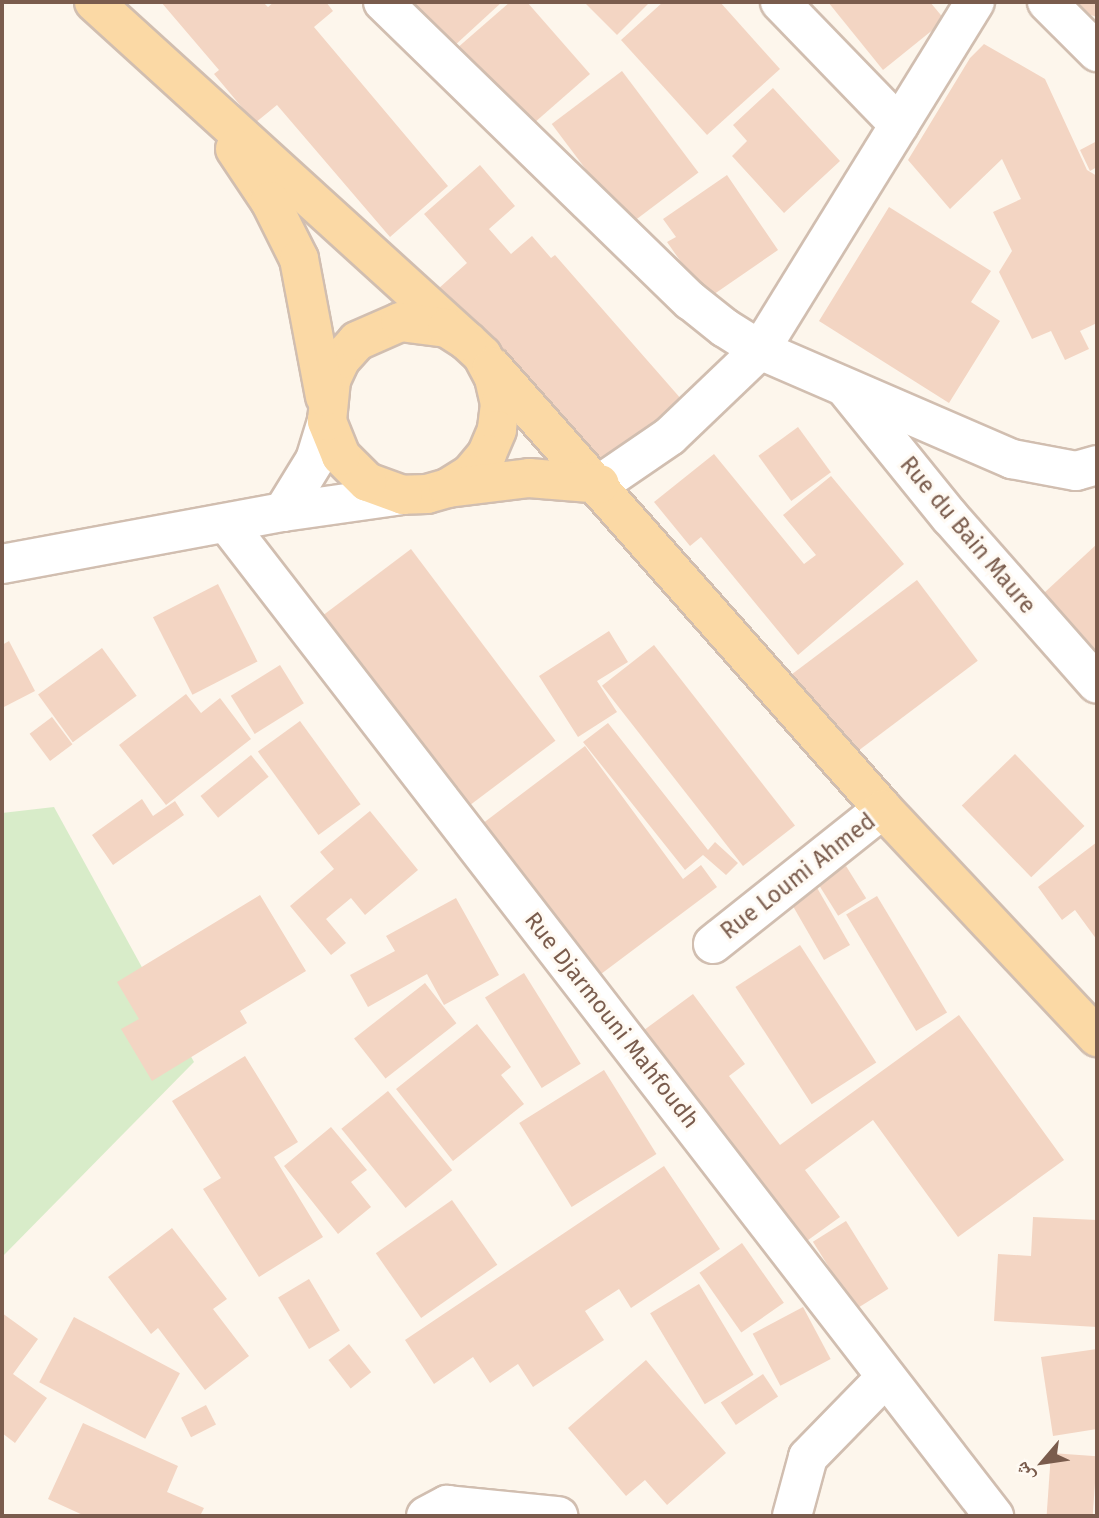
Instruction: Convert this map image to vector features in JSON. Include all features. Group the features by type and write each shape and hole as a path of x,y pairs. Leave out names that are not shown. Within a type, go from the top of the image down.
{"main road":[{"path":"94,2 475,348 600,484 883,809 1097,1037"},
{"path":"201,98 270,201 299,259 327,412 341,456 353,470 367,482 403,495 529,478 600,484"},
{"path":"327,412 341,359 377,328 424,323 475,348 494,378 500,404 498,430 487,454 470,474 448,488"}],"street":[{"path":"383,2 691,301 760,350 1012,458 1065,470 1097,465"},
{"path":"780,2 899,125"},
{"path":"600,484 670,436 760,350 975,2"},
{"path":"1047,2 1097,52"},
{"name":"Rue du Bain Maure","path":"842,383 950,517 1097,684"},
{"path":"283,512 315,460 327,412"},
{"path":"2,564 228,525 283,512 403,495"},
{"name":"Rue Djarmouni Mahfoudh","path":"228,525 994,1516"},
{"name":"Rue Loumi Ahmed","path":"713,944 883,809"},
{"path":"792,1516 808,1457 885,1378"},
{"path":"437,1511 558,1516"}],"green space":[{"path":"54,807 194,1062 2,1257 2,813"}],"building":[{"path":"161,2 263,2 268,7 274,2 326,2 333,11 314,27 448,186 390,237 277,105 255,123 214,74 219,70"},
{"path":"411,2 502,2 453,47"},
{"path":"510,2 527,2 590,74 526,130 456,49"},
{"path":"584,2 650,2 617,35"},
{"path":"663,2 720,2 780,69 707,135 621,40"},
{"path":"828,2 930,2 945,20 883,70"},
{"path":"1070,2 1097,2 1097,17 1068,8"},
{"path":"984,44 1045,79 1087,170 1097,176 1097,323 1080,331 1089,349 1065,360 1051,331 1032,339 999,272 1012,251 993,212 1021,199 1002,159 950,209 908,160 970,58"},
{"path":"622,71 698,172 628,225 552,124"},
{"path":"773,88 840,161 784,213 732,156 747,141 733,125"},
{"path":"1097,141 1097,167 1090,171 1080,150"},
{"path":"480,165 515,206 489,229 511,254 532,236 551,258 555,255 682,400 599,474 438,289 467,263 424,214"},
{"path":"727,175 778,250 707,299 667,242 676,237 663,219"},
{"path":"889,207 991,271 971,302 1000,321 949,403 819,321"},
{"path":"798,427 831,472 791,501 758,456"},
{"path":"714,454 804,564 816,555 783,515 831,476 904,564 798,655 701,537 690,546 654,502"},
{"path":"1097,544 1097,651 1044,593"},
{"path":"411,549 555,741 461,812 317,620"},
{"path":"917,580 978,661 846,760 785,679"},
{"path":"218,584 257,662 192,695 153,617"},
{"path":"609,631 628,662 597,681 617,712 578,737 539,676"},
{"path":"9,641 35,691 2,708 2,645"},
{"path":"654,645 795,825 743,866 602,686"},
{"path":"102,648 137,696 73,742 38,694"},
{"path":"280,665 304,703 255,734 231,696"},
{"path":"186,694 201,713 220,698 251,739 166,805 119,745"},
{"path":"52,717 72,744 50,761 30,734"},
{"path":"300,721 361,804 318,835 258,752"},
{"path":"608,723 708,850 715,842 738,863 726,875 703,855 685,870 583,742"},
{"path":"585,746 683,879 701,865 717,887 593,980 478,827"},
{"path":"1015,754 1084,826 1031,877 962,805"},
{"path":"251,755 269,777 218,818 200,796"},
{"path":"142,799 153,816 175,801 184,815 113,865 92,835"},
{"path":"370,811 418,870 365,915 351,898 326,919 346,943 331,955 290,906 334,869 320,852"},
{"path":"1097,842 1097,940 1075,910 1062,920 1038,887"},
{"path":"846,866 866,898 838,916 818,883"},
{"path":"816,886 850,945 824,960 790,901"},
{"path":"260,895 306,971 240,1011 247,1023 152,1081 121,1029 139,1019 117,982"},
{"path":"877,896 947,1013 916,1031 846,915"},
{"path":"456,898 499,975 444,1005 427,974 368,1007 350,975 395,951 386,936"},
{"path":"800,945 876,1062 812,1104 735,987"},
{"path":"524,973 581,1064 542,1088 485,997"},
{"path":"425,983 456,1023 385,1079 354,1038"},
{"path":"693,994 745,1064 729,1076 780,1145 959,1015 1064,1160 958,1237 873,1120 805,1170 840,1217 804,1243 753,1172 746,1177 640,1033"},
{"path":"477,1024 511,1067 501,1075 524,1104 453,1161 396,1089"},
{"path":"245,1056 298,1142 274,1157 323,1237 259,1277 203,1189 221,1178 172,1101"},
{"path":"604,1070 656,1154 572,1207 519,1123"},
{"path":"388,1091 452,1170 406,1208 341,1129"},
{"path":"331,1127 367,1170 351,1182 371,1207 338,1234 284,1166"},
{"path":"664,1166 720,1249 631,1308 619,1289 585,1311 604,1340 533,1387 518,1364 490,1383 473,1357 434,1384 405,1340"},
{"path":"452,1200 497,1265 421,1318 376,1253"},
{"path":"1033,1217 1097,1220 1097,1327 994,1321 998,1254 1031,1256"},
{"path":"846,1221 888,1289 855,1310 813,1242"},
{"path":"172,1228 227,1299 213,1309 249,1356 205,1390 158,1328 151,1334 108,1277"},
{"path":"742,1243 784,1303 741,1333 699,1273"},
{"path":"309,1279 340,1330 309,1349 278,1298"},
{"path":"699,1284 754,1375 705,1404 650,1313"},
{"path":"803,1307 831,1359 780,1386 753,1334"},
{"path":"2,1313 38,1339 13,1374 47,1398 15,1443 2,1433"},
{"path":"74,1317 180,1373 145,1439 39,1382"},
{"path":"349,1344 371,1372 351,1388 329,1360"},
{"path":"1097,1349 1097,1429 1053,1436 1041,1357"},
{"path":"646,1360 726,1453 667,1505 645,1480 626,1496 568,1428"},
{"path":"763,1374 778,1396 736,1425 721,1403"},
{"path":"206,1405 216,1425 191,1437 181,1418"},
{"path":"83,1423 178,1466 167,1492 204,1508 200,1516 85,1516 48,1499"},
{"path":"1051,1453 1097,1456 1093,1516 1047,1516"}]}
